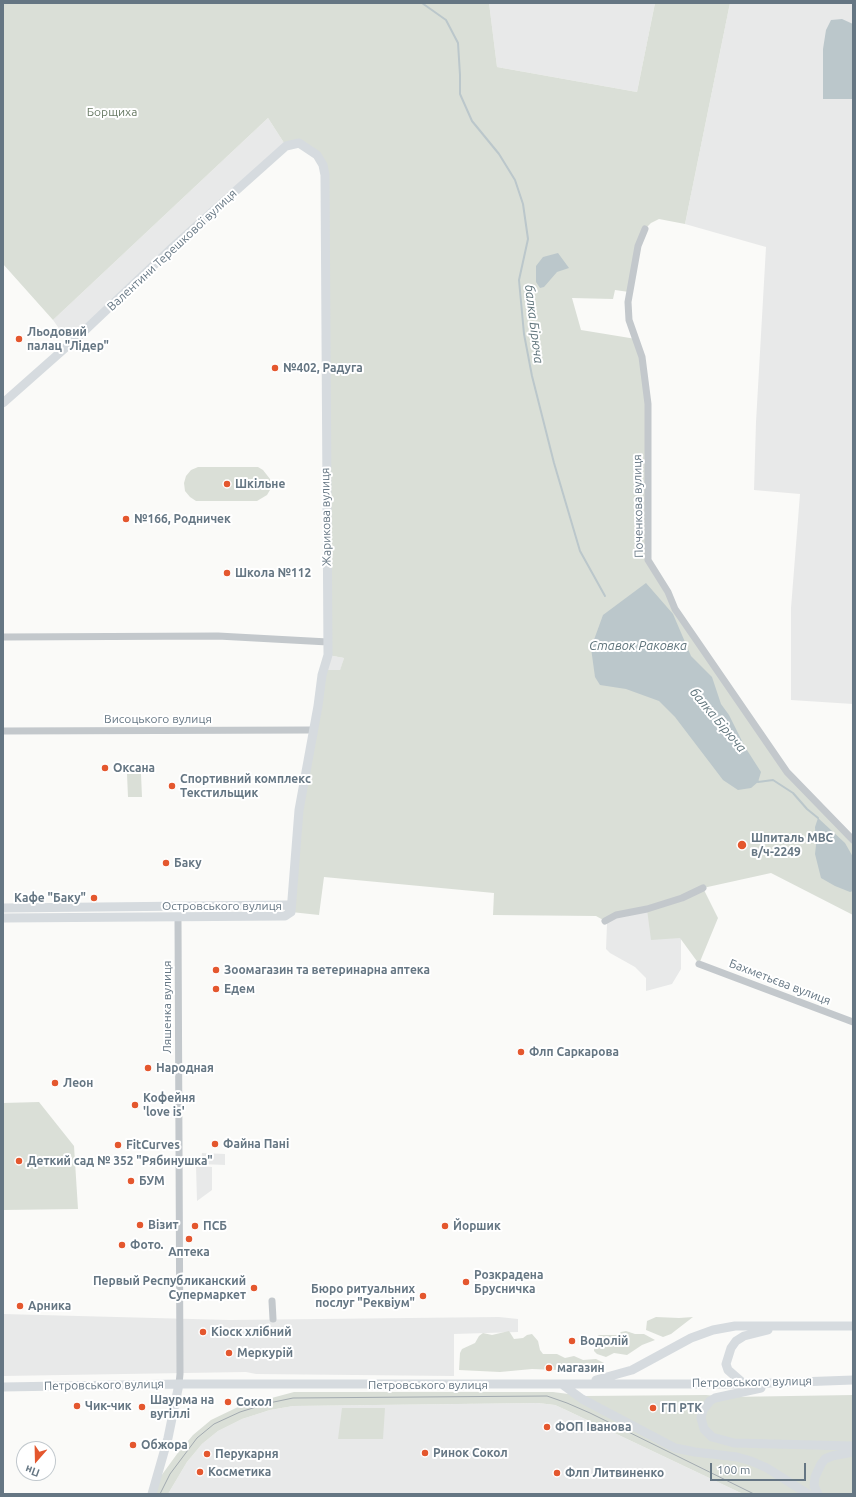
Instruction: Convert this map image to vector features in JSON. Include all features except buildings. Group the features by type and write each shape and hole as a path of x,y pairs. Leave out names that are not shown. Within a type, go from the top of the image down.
{"main road":[{"name":"Жарикова вулиця","path":"286,146 299,143 317,155 323,165 325,175 328,655 323,670 299,810 291,912"},
{"name":"Валентини Терешкової вулиця","path":"5,397 81,334 174,246 286,146"},
{"name":"Островського вулиця","path":"3,908 287,905 291,912 285,916 178,918 3,918"},
{"path":"563,1385 615,1376 632,1370 702,1333 735,1326 853,1326"},
{"path":"744,1384 728,1370 726,1364 731,1348 736,1341 752,1334 796,1327"},
{"name":"Петровського вулиця","path":"3,1387 179,1384 744,1384 853,1380"},
{"path":"788,1383 715,1398 703,1410 701,1418 704,1429 712,1437 734,1443 853,1446"},
{"path":"152,1494 168,1438 179,1384"},
{"path":"563,1385 582,1399 675,1448 737,1457 751,1461 767,1468 808,1494"},
{"path":"818,1494 814,1482 820,1464 825,1459 832,1456 853,1452"}],"street":[{"name":"Поченкова вулиця","path":"645,229 638,246 628,302 629,320 642,357 648,404 648,560 668,592 675,609 787,772 853,840"},
{"path":"3,637 218,636 328,642"},
{"name":"Висоцького вулиця","path":"3,730 313,730"},
{"path":"605,921 616,915 647,909 682,898 703,888"},
{"name":"Ляшенка вулиця","path":"178,918 179,1384"},
{"name":"Бахметьєва вулиця","path":"699,964 853,1022"},
{"path":"272,1301 273,1320"}],"shaded area":[{"path":"489,3 655,3 637,92 497,67"},
{"path":"730,3 853,3 853,704 791,700 791,608 800,494 754,490 756,422 766,247 685,224"},
{"path":"268,118 286,146 70,344 53,320"},
{"path":"328,655 344,658 340,671 323,670"},
{"path":"647,909 681,938 681,969 672,984 646,991 646,978 635,967 610,953 606,949 607,924 605,921"},
{"path":"202,1153 225,1154 225,1165 201,1164"},
{"path":"196,1166 212,1167 212,1190 197,1201"},
{"name":"Меркурій","path":"3,1314 230,1320 499,1317 518,1319 518,1332 454,1334 454,1376 256,1374 246,1372 3,1376"},
{"name":"Ринок Сокол","path":"538,1403 555,1405 743,1494 168,1494 187,1462 202,1444 218,1431 242,1419 270,1410 293,1406"}],"green space":[{"name":"Борщиха","path":"3,3 489,3 497,67 637,92 655,3 730,3 685,224 659,219 651,223 645,229 629,292 615,290 613,299 572,298 581,330 636,339 648,404 649,560 660,581 787,772 853,840 853,915 771,873 703,888 718,918 699,964 680,938 651,940 647,909 605,921 596,916 493,915 494,893 324,877 319,915 291,912 298,839 323,670 340,670 344,658 328,655 323,165 299,143 286,146 268,118 53,320 3,264"},
{"name":"Шкільне","path":"198,467 258,467 263,470 270,479 270,490 267,495 257,501 196,501 185,491 184,483 186,476 191,470"},
{"path":"127,774 141,774 142,797 128,797"},
{"path":"39,1102 74,1146 78,1209 3,1210 3,1103"},
{"path":"656,1317 693,1317 671,1334 663,1337 646,1330 647,1321"},
{"path":"509,1331 514,1339 523,1338 532,1334 538,1341 540,1350 543,1354 557,1354 565,1358 574,1356 583,1360 596,1359 604,1363 591,1365 583,1371 532,1369 500,1372 459,1370 460,1353 462,1349 475,1343 479,1336 483,1333 492,1335"},
{"path":"626,1331 635,1334 644,1334 655,1340 642,1345 627,1355 614,1353 606,1357 597,1354 594,1351 595,1338 599,1335 618,1335 621,1332"},
{"path":"294,1392 553,1392 584,1396 706,1395 728,1397 853,1395 853,1494 743,1494 555,1405 538,1403 293,1406 270,1410 242,1419 218,1431 202,1444 187,1462 168,1494 152,1494 161,1476 177,1454 193,1435 211,1420 238,1407"},
{"path":"342,1408 385,1408 383,1439 338,1439"}],"water":[{"path":"842,19 853,24 852,99 823,99 823,49 826,30 831,20"},
{"path":"558,253 569,268 557,272 544,287 540,288 536,282 536,266 543,257"},
{"name":"Ставок Раковка","path":"646,583 673,614 691,656 712,677 721,704 729,715 745,747 761,772 758,782 751,788 738,790 723,780 675,717 659,701 626,689 600,685 595,677 591,648 603,615"},
{"path":"818,818 845,843 853,857 853,891 850,892 835,886 821,878 815,854 815,827"}],"waterway":[{"name":"балка Бірюча","path":"422,3 446,20 458,43 460,94 472,121 499,154 515,180 523,204 528,239 519,280 524,334 532,376 554,463 580,551 605,596"},
{"name":"балка Бірюча","path":"757,780 758,782 773,780 793,793 807,809 818,818"}],"tram line":[{"path":"160,1494 170,1474 197,1438 214,1424 240,1412 269,1403 293,1398 547,1396 590,1413 754,1494"}],"place":[{"name":"Льодовий палац \"Лідер\"","path":"19,339"},
{"name":"№402, Радуга","path":"275,368"},
{"name":"Шкільне","path":"227,484"},
{"name":"№166, Родничек","path":"126,519"},
{"name":"Школа №112","path":"227,573"},
{"name":"Оксана","path":"105,768"},
{"name":"Спортивний комплекс Текстильщик","path":"172,786"},
{"name":"Шпиталь МВС в/ч-2249","path":"742,845"},
{"name":"Баку","path":"166,863"},
{"name":"Кафе \"Баку\"","path":"94,898"},
{"name":"Зоомагазин та ветеринарна аптека","path":"216,970"},
{"name":"Едем","path":"216,989"},
{"name":"Флп Саркарова","path":"521,1052"},
{"name":"Народная","path":"148,1068"},
{"name":"Леон","path":"55,1083"},
{"name":"Кофейня 'love is'","path":"135,1105"},
{"name":"Файна Пані","path":"215,1144"},
{"name":"FitCurves","path":"118,1145"},
{"name":"Деткий сад № 352 \"Рябинушка\"","path":"19,1161"},
{"name":"БУМ","path":"131,1181"},
{"name":"Візит","path":"140,1225"},
{"name":"ПСБ","path":"195,1226"},
{"name":"Йоршик","path":"445,1226"},
{"name":"Аптека","path":"189,1239"},
{"name":"Фото.","path":"122,1245"},
{"name":"Розкрадена Брусничка","path":"466,1282"},
{"name":"Первый Республиканский Супермаркет","path":"254,1288"},
{"name":"Бюро ритуальних послуг \"Реквіум\"","path":"423,1296"},
{"name":"Арника","path":"20,1306"},
{"name":"Кіоск хлібний","path":"203,1332"},
{"name":"Водолій","path":"572,1341"},
{"name":"Меркурій","path":"229,1353"},
{"name":"магазин","path":"549,1368"},
{"name":"Сокол","path":"228,1402"},
{"name":"Чик-чик","path":"77,1406"},
{"name":"Шаурма на вугіллі","path":"142,1407"},
{"name":"ГП РТК","path":"653,1408"},
{"name":"ФОП Іванова","path":"547,1427"},
{"name":"Обжора","path":"133,1445"},
{"name":"Ринок Сокол","path":"425,1453"},
{"name":"Перукарня","path":"207,1454"},
{"name":"Косметика","path":"200,1472"},
{"name":"Флп Литвиненко","path":"557,1473"}]}
